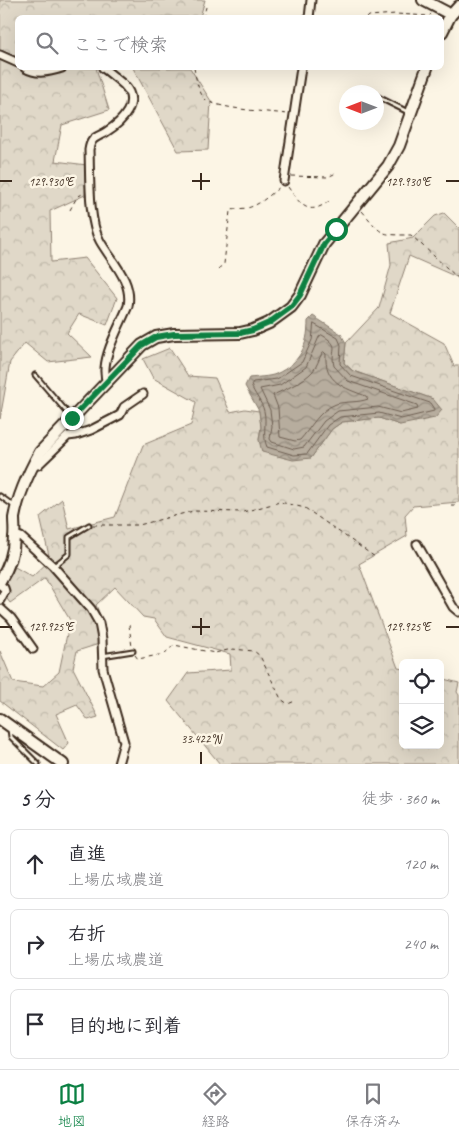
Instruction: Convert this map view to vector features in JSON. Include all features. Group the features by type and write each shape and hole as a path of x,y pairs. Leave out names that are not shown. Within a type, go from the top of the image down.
{"street":[{"path":"309,15 311,0"},
{"path":"423,0 450,16"},
{"path":"444,28 458,4"},
{"path":"0,55 15,62"},
{"path":"29,70 42,72 52,70"},
{"path":"105,70 125,86 130,95 131,102 129,109 120,122 93,139 90,143 91,189 96,231 100,241 118,265 130,297 105,362 104,375 107,382"},
{"path":"285,178 301,70"},
{"path":"0,600 4,588 0,583 13,553 14,520 17,508 32,465 40,452 142,345 156,337 174,334 240,333 253,330 269,323 291,307 300,295 324,244 388,166 399,146 426,70"},
{"path":"32,465 38,465 68,436 76,436 92,430 120,415 124,407 143,394"},
{"path":"15,535 21,537 53,566 90,609 99,624 102,639 103,669 124,742 118,764"},
{"path":"417,544 453,606 459,612"},
{"path":"0,608 11,618 33,649"},
{"path":"0,719 63,764"}],"lane":[{"path":"384,100 411,113"},
{"path":"35,375 72,418"},
{"path":"0,496 17,508"},
{"path":"53,566 69,554 69,537 89,525"},
{"path":"102,656 133,651"},
{"path":"9,726 11,737 38,764"}],"path":[{"path":"204,15 206,7"},
{"path":"430,15 439,8"},
{"path":"382,15 412,15"},
{"path":"194,70 198,86 205,99 217,105 293,115"},
{"path":"285,178 328,177 336,173"},
{"path":"285,178 301,206 308,208 322,207 332,199"},
{"path":"218,269 224,264 230,211 236,208 247,209 253,207 280,187 285,178"},
{"path":"70,210 77,197 91,189"},
{"path":"357,204 380,233 387,235 411,235 459,279"},
{"path":"89,525 140,525 193,511 243,512 280,502 305,508 375,558"},
{"path":"451,506 459,506"},
{"path":"129,625 133,651 138,659 164,654 174,646 215,653 232,648 254,651 260,656 282,700 288,704 295,701"}],"green space":[{"path":"0,0 205,0 201,15 15,15 15,70 97,70 109,110 62,125 55,161 87,165 85,195 50,211 51,262 85,258 117,298 107,325 79,314 67,333 92,357 48,362 25,343 10,362 0,419"},
{"path":"134,70 191,70 211,101 208,150 178,151"},
{"path":"444,213 459,228 459,278 409,256 390,313 444,343 454,366 459,366 459,502 413,506 405,515 407,536 359,564 399,668 399,749 444,749 444,679 459,683 457,692 459,695 459,764 220,764 168,701 188,673 231,670 230,654 167,637 154,619 143,617 115,587 96,605 102,620 99,644 77,651 73,668 98,717 88,720 77,705 56,714 69,743 63,750 0,701 0,651 13,682 43,686 59,672 70,620 45,578 10,603 2,592 15,567 32,577 50,560 40,517 62,499 69,529 115,517 143,445 191,425 196,402 153,378 143,359 170,348 188,376 215,378 230,412 245,409 259,411 261,427 259,440 311,458 332,429 342,422 379,418 400,425 433,399 353,371 344,363 346,343 379,308 391,265 389,243 413,238 435,216"}],"water":[{"path":"313,316 341,334 346,343 344,363 353,371 433,399 442,410 435,418 400,425 379,418 342,422 332,429 311,458 293,460 262,452 259,440 261,427 259,411 245,386 249,378 276,374 297,359 304,346 308,321"}],"route":[{"path":"72,418 142,345 156,337 174,334 240,333 269,323 291,307 300,295 324,244 336,229"}]}
